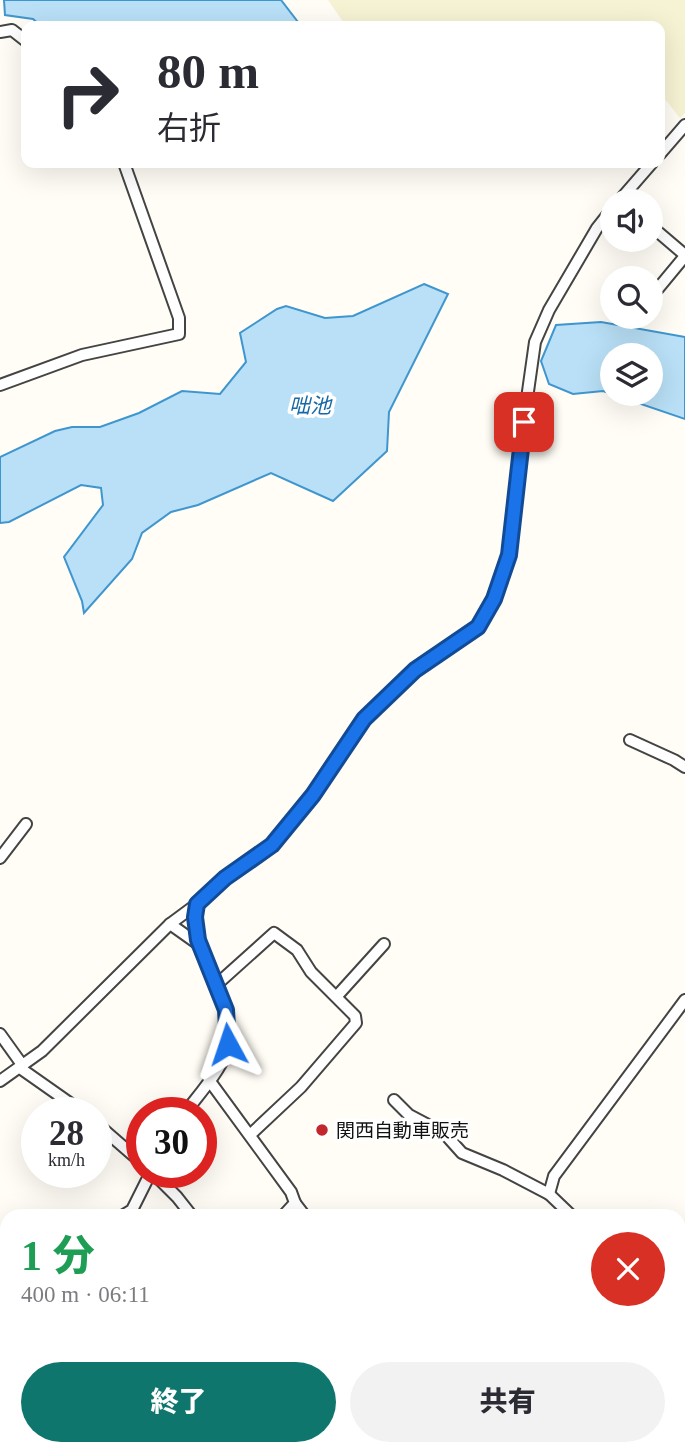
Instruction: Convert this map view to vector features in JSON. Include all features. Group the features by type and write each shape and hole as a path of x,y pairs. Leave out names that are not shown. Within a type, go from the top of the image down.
{"street":[{"path":"0,32 12,30 21,37"},
{"path":"665,148 685,125"},
{"path":"0,385 82,355 179,334 179,318 126,168"},
{"path":"632,189 648,168"},
{"path":"0,1081 42,1051 170,923 197,904 225,878 272,845 313,795 364,719 415,670 478,627 494,599 509,555 520,448 536,342 549,310 600,224"},
{"path":"663,237 685,256 663,283"},
{"path":"630,740 685,767"},
{"path":"0,858 26,824"},
{"path":"197,904 195,917 201,946 226,1010 228,1044 225,1058 197,1097"},
{"path":"170,923 201,946"},
{"path":"215,986 274,933 297,950 311,972 355,1016 356,1023 301,1087 250,1135"},
{"path":"337,996 384,944"},
{"path":"549,1194 554,1176 685,1000"},
{"path":"0,1034 21,1067 62,1097"},
{"path":"209,1080 291,1192 300,1209"},
{"path":"394,1100 409,1115 445,1134 462,1153 503,1170 549,1194 565,1209"},
{"path":"112,1137 126,1149"},
{"path":"133,1209 144,1188"},
{"path":"168,1188 186,1209"},
{"path":"289,1209 295,1203"}],"shaded area":[{"path":"328,0 685,0 685,113 680,118 665,99 665,21 343,21"}],"water":[{"path":"4,0 281,0 297,21 35,21 5,15"},
{"name":"咄池","path":"424,284 448,294 389,412 387,451 333,501 271,473 198,505 171,512 142,533 132,559 84,613 82,601 64,557 103,505 101,488 81,485 9,522 0,523 0,457 55,431 72,427 100,427 139,413 182,391 220,394 246,362 240,333 277,309 286,306 325,318 353,316"},
{"path":"600,322 600,329 640,329 685,337 685,419 647,406 663,406 663,343 600,343 600,391 573,394 549,384 541,361 556,325"}],"place":[{"name":"関西自動車販売","path":"322,1130"}],"route":[{"path":"228,1044 226,1010 198,940 195,917 197,904 225,878 272,845 313,795 364,719 415,670 478,627 494,599 509,555 524,422"}]}
